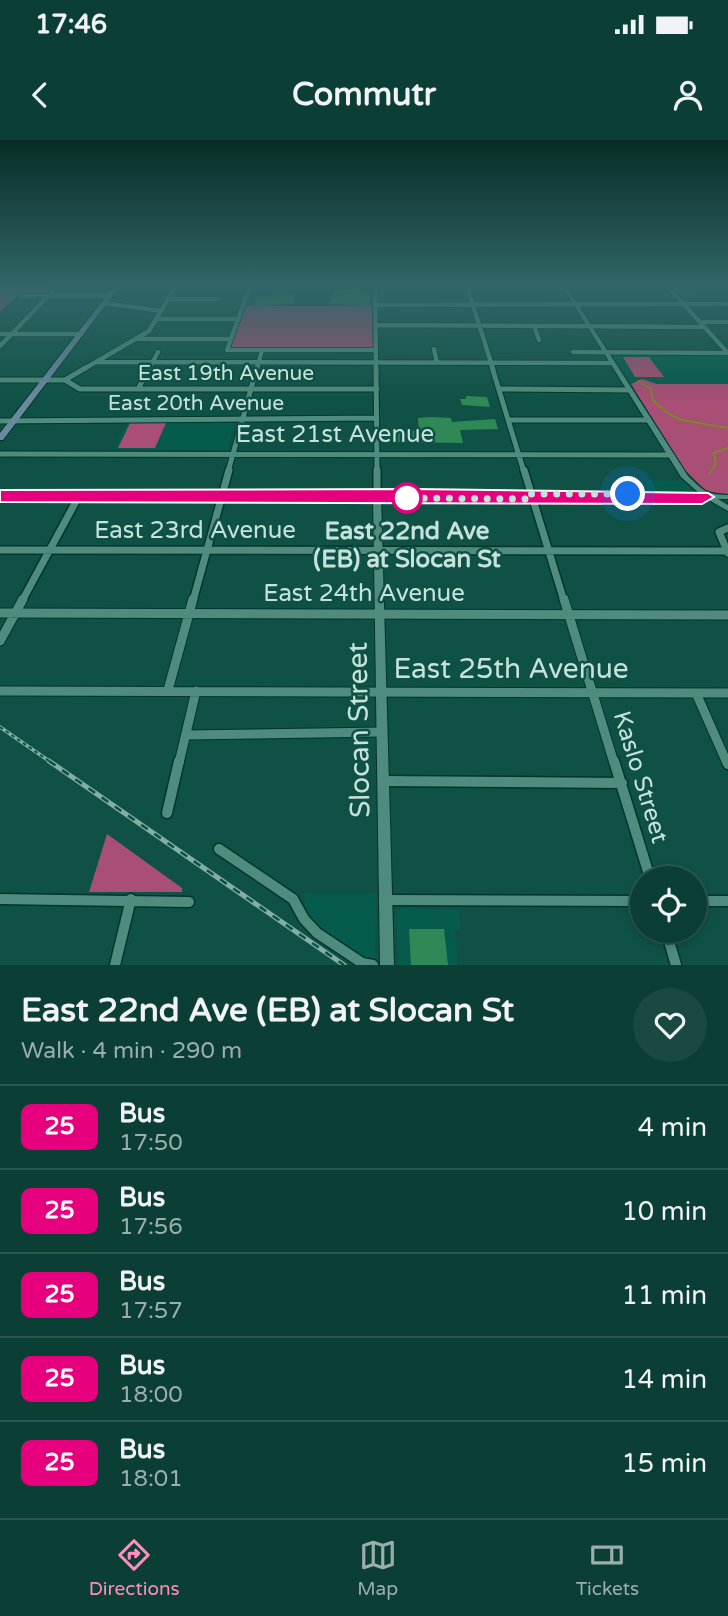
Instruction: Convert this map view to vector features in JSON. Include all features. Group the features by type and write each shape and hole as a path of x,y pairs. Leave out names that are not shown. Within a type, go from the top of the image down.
{"main road":[{"path":"0,438 88,324"}],"street":[{"path":"0,345 20,324"},
{"path":"0,380 65,380 149,331 153,324"},
{"path":"235,324 227,350 376,350"},
{"path":"376,325 674,324"},
{"path":"702,324 728,353"},
{"name":"Slocan Street","path":"376,325 378,453 377,480 374,486 377,496 379,550 387,965"},
{"name":"Kaslo Street","path":"479,326 646,866"},
{"path":"534,326 539,340"},
{"path":"591,326 685,477 708,497 728,509"},
{"path":"0,334 80,334"},
{"path":"135,339 230,338"},
{"path":"718,342 728,342"},
{"path":"434,349 437,363"},
{"path":"168,690 262,350"},
{"path":"138,389 158,352"},
{"path":"573,352 728,353"},
{"path":"96,362 613,363"},
{"name":"East 19th Avenue","path":"65,380 74,389 377,388"},
{"path":"499,389 630,390"},
{"name":"East 20th Avenue","path":"0,421 377,418"},
{"path":"508,419 649,420"},
{"name":"East 21st Avenue","path":"0,454 670,454"},
{"path":"0,496 530,496 702,500 708,497 728,497"},
{"path":"0,641 79,496"},
{"path":"727,552 719,532 728,528"},
{"name":"East 23rd Avenue","path":"0,550 727,552"},
{"name":"East 24th Avenue","path":"0,613 728,615"},
{"name":"East 25th Avenue","path":"0,691 728,693"},
{"path":"167,813 196,691"},
{"path":"696,692 728,764"},
{"path":"186,734 382,732"},
{"path":"383,782 622,783"},
{"path":"219,849 293,899 304,919 317,933 362,963 373,965"},
{"path":"0,899 189,902"},
{"path":"115,965 131,899"},
{"path":"386,900 630,901"},
{"path":"707,901 728,901"},
{"path":"670,943 676,965"}],"shaded area":[{"path":"238,324 372,324 373,349 230,349"},
{"path":"725,354 728,357 728,384 631,384 612,355"},
{"path":"623,357 649,357 664,377 635,377"},
{"path":"642,379 657,384 728,384 728,494 707,492 685,470 631,384"},
{"path":"235,421 228,450 113,449 127,422"},
{"path":"130,423 166,423 155,448 118,448"},
{"path":"644,480 683,481 693,491 652,493"},
{"path":"107,834 182,888 182,892 89,892"},
{"path":"305,894 376,894 375,958 364,958 310,921 304,912"},
{"path":"402,908 459,910 461,929 455,930 458,965 398,965 396,914"}],"building":[{"path":"466,396 487,397 490,407 462,405 460,399 466,399"},
{"path":"418,418 451,418 452,422 495,419 498,429 460,430 463,443 397,442 397,430 419,431"},
{"path":"409,929 444,929 448,965 411,965"}],"waterway":[{"path":"638,381 651,389 652,399 667,413 681,420 728,428"},
{"path":"710,473 716,463 714,453 728,448"}],"railway":[{"path":"0,727 52,763"},
{"path":"49,761 344,965"}],"bus line":[{"name":"25","path":"0,494 414,493 708,497 702,500 0,498"}],"place":[{"name":"East 22nd Ave (EB) at Slocan St","path":"407,498"}],"route":[{"path":"407,498 403,498 531,499 530,494 628,494"}]}
